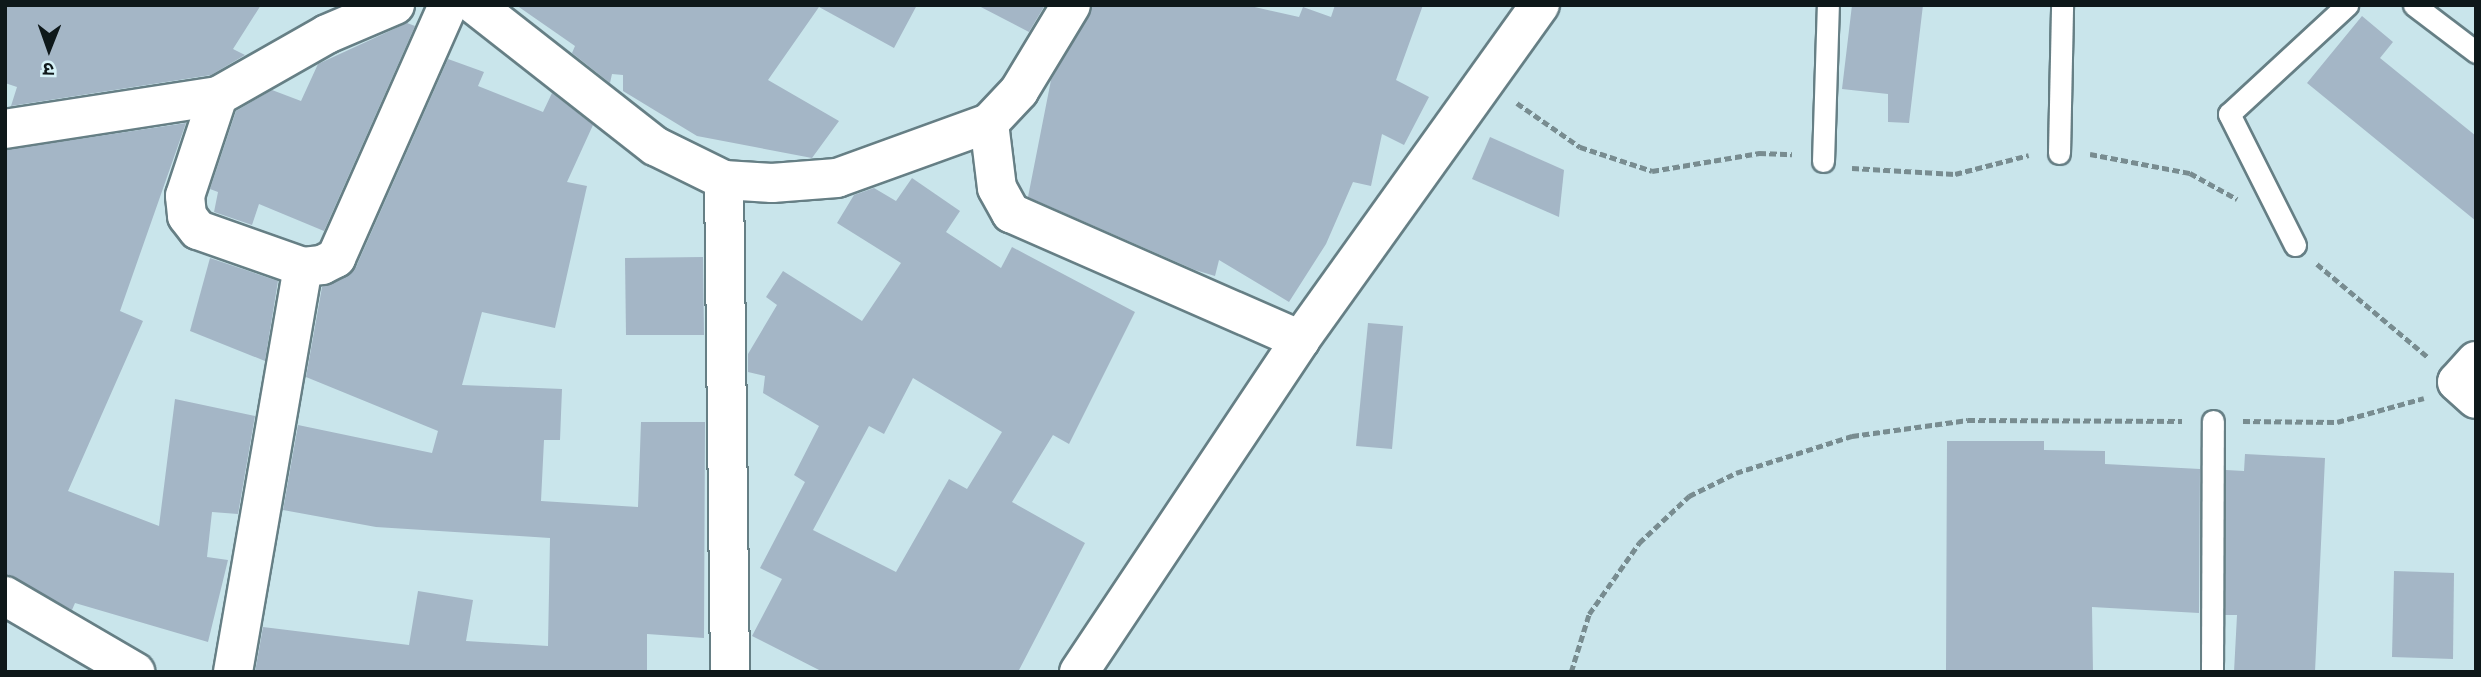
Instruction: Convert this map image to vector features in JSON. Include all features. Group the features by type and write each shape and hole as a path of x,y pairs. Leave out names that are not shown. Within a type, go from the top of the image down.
{"street":[{"path":"5,128 218,96 327,34 395,5"},
{"path":"218,96 186,196 187,216 198,230 303,267 337,258 448,5"},
{"path":"475,5 655,146 724,180 837,178 989,123 1019,91 1071,5"},
{"path":"1079,672 1300,340 1540,5"},
{"path":"989,123 997,188 1011,213 1300,340"},
{"path":"724,180 730,672"},
{"path":"233,672 303,267"},
{"path":"5,596 135,672"}],"lane":[{"path":"1823,161 1828,5"},
{"path":"2059,153 2062,5"},
{"path":"2295,245 2229,114 2347,5"},
{"path":"2414,5 2476,52"},
{"path":"2212,672 2213,421"}],"path":[{"path":"1488,80 1580,147 1652,171 1759,153 1924,176 2059,153"},
{"path":"1571,672 1589,614 1639,543 1689,496 1736,473 1852,436 1968,420 2337,422 2402,409 2470,381"}],"building":[{"path":"5,5 261,5 233,49 245,55 211,75 11,106 17,87 5,83"},
{"path":"516,5 917,5 894,48 819,7 768,80 839,121 812,158 697,136 623,91 623,75 612,74 610,83 572,53 575,46"},
{"path":"977,5 1045,5 1029,32"},
{"path":"1093,5 1246,5 1299,17 1303,7 1331,17 1335,5 1423,5 1396,80 1429,97 1404,145 1382,134 1371,186 1353,182 1326,244 1289,302 1219,260 1215,276 1195,270 1028,197 1051,80"},
{"path":"1852,5 1923,5 1909,123 1888,122 1888,94 1842,89"},
{"path":"2362,16 2393,42 2380,58 2476,136 2476,221 2307,83"},
{"path":"407,23 415,26 324,231 259,204 252,225 214,212 218,192 210,189 236,111 272,90 301,101 318,64"},
{"path":"448,59 484,72 478,86 543,112 552,93 593,125 567,182 587,186 555,328 482,312 462,385 562,389 560,440 544,440 541,501 638,507 641,422 705,422 704,638 647,634 647,672 255,672 263,627 409,645 418,591 473,600 466,641 548,646 550,538 376,527 283,510 298,425 432,453 438,431 306,377 322,287 356,267"},
{"path":"186,123 120,311 143,321 68,491 159,526 175,399 255,416 238,514 212,512 207,557 228,560 208,642 75,603 72,610 5,574 5,150"},
{"path":"1490,137 1564,170 1559,217 1472,179"},
{"path":"912,178 960,211 946,232 1001,268 1012,247 1135,312 1069,444 1053,435 1012,502 1085,543 1018,672 823,672 752,636 782,579 760,568 805,482 794,475 819,426 763,393 765,376 748,372 748,354 777,305 766,297 783,271 862,321 901,263 837,223 854,195 874,188 896,201","holes":["913,378 1002,432 967,489 949,479 896,572 813,530 869,426 884,434"]},
{"path":"703,257 704,335 626,335 625,258"},
{"path":"210,258 278,281 265,361 190,331"},
{"path":"1368,323 1403,326 1392,449 1356,446"},
{"path":"1947,441 2044,441 2044,450 2105,451 2105,464 2200,469 2199,613 2092,607 2093,672 1946,672"},
{"path":"2245,454 2325,458 2315,672 2234,672 2237,615 2225,615 2226,470 2244,471"},
{"path":"2394,571 2454,573 2453,659 2392,657"}]}
